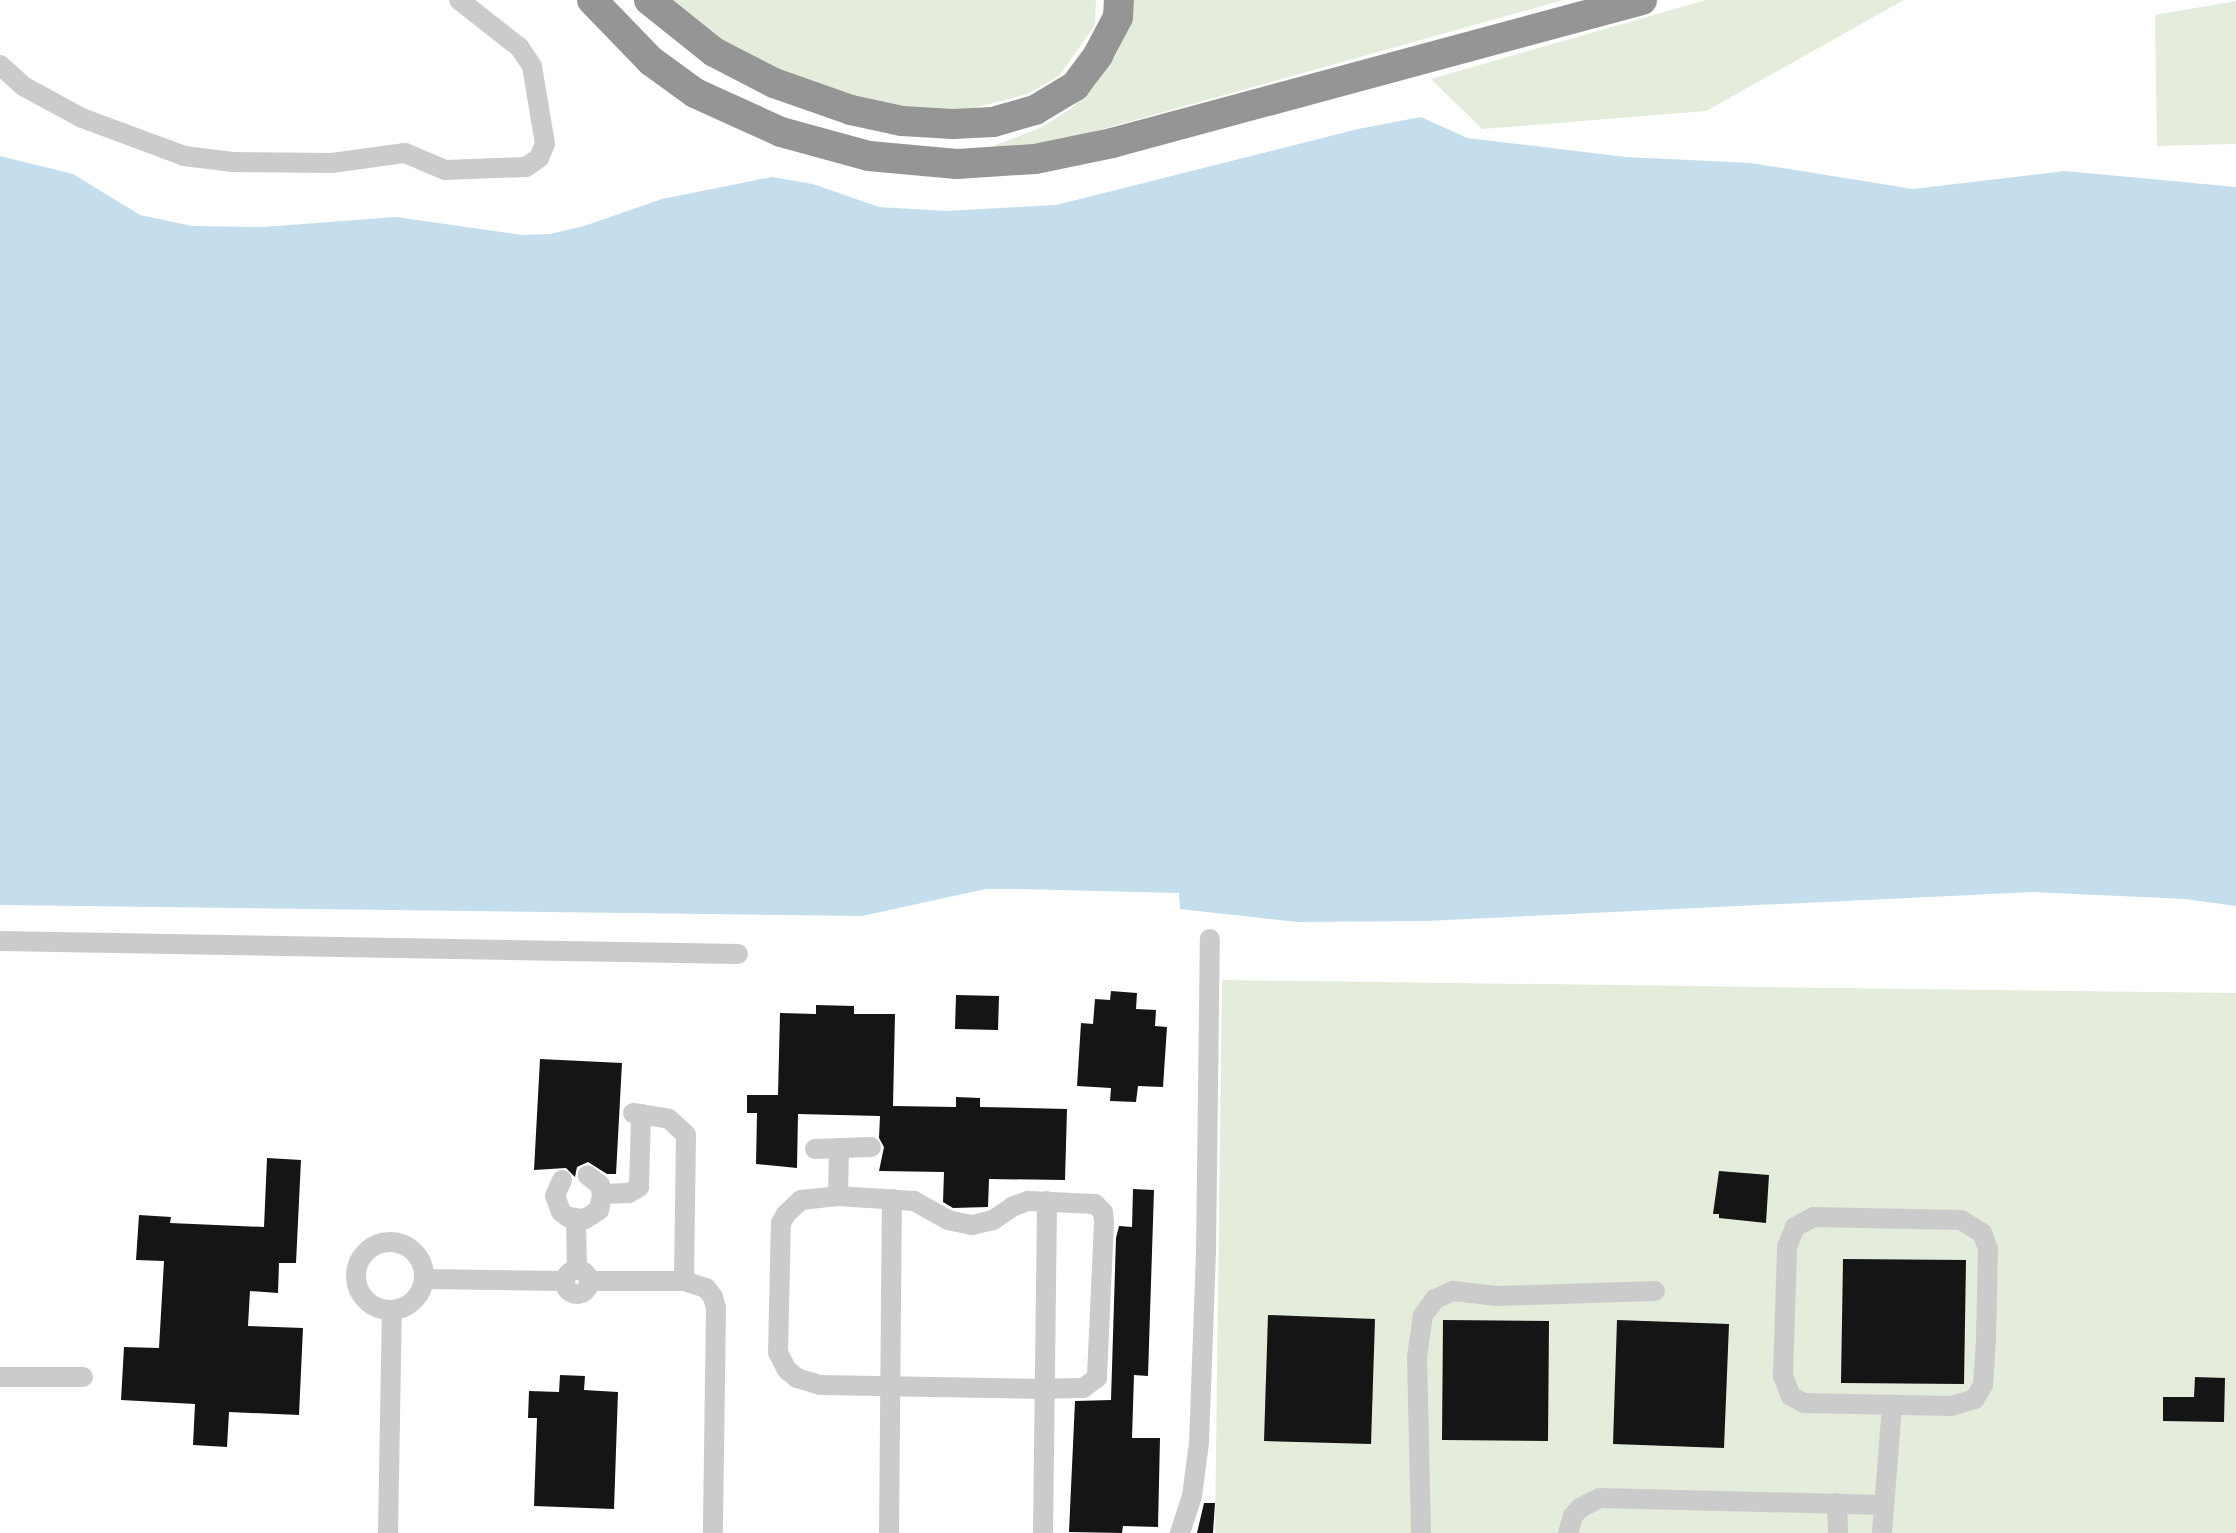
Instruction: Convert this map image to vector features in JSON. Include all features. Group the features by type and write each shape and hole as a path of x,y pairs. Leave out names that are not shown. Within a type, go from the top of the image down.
{"highway":[{"path":"592,0 651,61 695,93 781,132 869,156 957,164 1035,159 1112,143 1642,0"},
{"path":"649,0 714,52 774,83 877,116 953,124 993,122 1035,110 1075,86 1098,55 1118,17 1119,0"}],"lane":[{"path":"0,65 23,86 82,118 184,156 233,162 332,163 405,153 445,170 526,167 539,158 545,144 532,66 519,47 459,0"},
{"path":"1180,1533 1192,1496 1199,1443 1210,939"},
{"path":"0,941 738,954"},
{"path":"602,1194 629,1193 639,1187 642,1176 637,1114 676,1123 689,1143 684,1281"},
{"path":"815,1149 871,1147"},
{"path":"838,1196 839,1148"},
{"path":"562,1180 555,1196 557,1204 568,1217 576,1220 593,1216 599,1210 600,1185 587,1175"},
{"path":"838,1196 892,1199 921,1202 948,1220 972,1225 993,1220 1020,1203 1090,1202 1103,1212 1099,1373 1088,1386 1044,1389 808,1383 787,1370 778,1352 781,1223 792,1206 801,1200 838,1196"},
{"path":"889,1533 892,1199"},
{"path":"1043,1533 1047,1201"},
{"path":"1807,1219 1961,1220 1976,1227 1986,1241 1986,1340 1980,1393 1960,1406 1892,1405 1804,1403 1786,1390 1783,1376 1787,1240 1795,1227 1807,1219"},
{"path":"576,1220 577,1277"},
{"path":"387,1242 402,1244 414,1252 423,1264 424,1279 419,1295 407,1306 392,1310 377,1307 365,1299 358,1286 357,1271 362,1257 373,1247 387,1242"},
{"path":"424,1279 577,1277 684,1281 706,1288 716,1308 713,1533"},
{"path":"1421,1533 1417,1357 1423,1315 1435,1299 1453,1291 1497,1296 1655,1291"},
{"path":"388,1533 392,1310"},
{"path":"0,1377 83,1377"},
{"path":"1882,1533 1892,1405"},
{"path":"1568,1533 1573,1516 1580,1508 1600,1498 1883,1505"},
{"path":"1837,1503 1838,1533"}],"green space":[{"path":"666,0 1096,0 1095,25 1059,76 1028,94 970,109 927,113 845,102 719,45"},
{"path":"1132,0 1564,0 1074,137 1029,147 980,151 1040,128 1069,110 1093,88 1116,55 1130,20"},
{"path":"1706,0 1904,0 1706,111 1482,129 1431,79"},
{"path":"2236,1 2236,144 2157,146 2155,15"},
{"path":"1222,980 2236,993 2236,1533 1215,1533"}],"water":[{"path":"1421,117 1467,138 1626,157 1751,163 1913,189 2065,171 2236,187 2236,906 2185,899 2033,892 1426,921 1298,922 1180,909 1179,893 1012,889 986,889 862,916 0,905 0,156 73,174 140,215 192,226 263,227 396,217 522,235 550,234 584,226 662,199 772,177 813,184 879,207 946,211 1056,205 1358,129"}],"building":[{"path":"1111,991 1137,993 1136,1009 1156,1010 1155,1026 1167,1027 1163,1087 1138,1086 1136,1102 1110,1101 1111,1088 1077,1086 1081,1023 1093,1024 1095,999 1110,1000"},
{"path":"956,995 999,996 998,1030 955,1029"},
{"path":"816,1005 854,1006 854,1014 895,1014 893,1106 956,1107 956,1097 980,1098 980,1107 1067,1109 1065,1180 989,1179 988,1207 953,1208 943,1202 944,1172 879,1171 884,1147 879,1138 880,1116 798,1114 797,1168 756,1164 757,1113 747,1113 747,1095 778,1095 780,1013 816,1014"},
{"path":"540,1059 622,1063 616,1174 607,1174 588,1162 577,1167 575,1177 566,1168 534,1170"},
{"path":"267,1158 301,1160 296,1263 279,1263 278,1293 250,1291 248,1326 303,1328 299,1415 229,1412 227,1447 193,1445 195,1404 121,1400 124,1347 159,1348 164,1261 136,1260 139,1215 171,1217 170,1223 264,1227"},
{"path":"1719,1171 1769,1175 1766,1223 1719,1218 1719,1214 1713,1214"},
{"path":"1133,1189 1154,1190 1148,1376 1134,1375 1132,1438 1160,1438 1158,1527 1123,1526 1122,1533 1069,1532 1075,1401 1111,1400 1116,1238 1119,1226 1132,1227"},
{"path":"1843,1259 1966,1260 1964,1384 1841,1383"},
{"path":"1268,1315 1375,1319 1371,1444 1264,1441"},
{"path":"1443,1320 1549,1321 1548,1441 1442,1440"},
{"path":"1617,1320 1729,1324 1724,1448 1613,1444"},
{"path":"560,1375 585,1376 584,1390 618,1392 614,1509 534,1506 537,1418 528,1418 529,1391 559,1392"},
{"path":"2195,1377 2225,1378 2224,1422 2163,1421 2163,1397 2194,1397"},
{"path":"1204,1503 1215,1503 1213,1533 1197,1533"}]}
